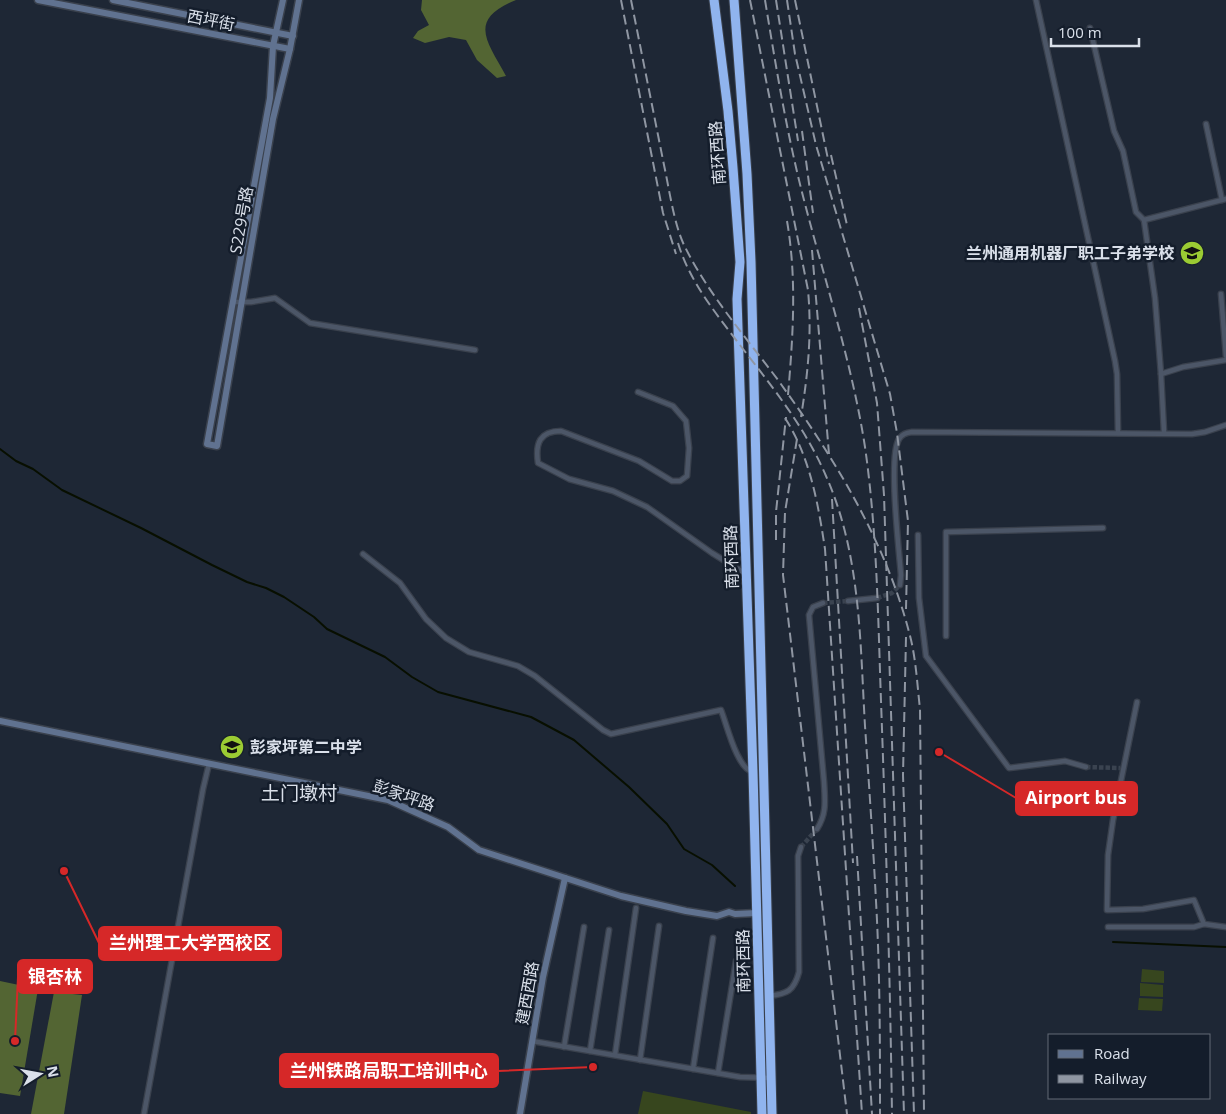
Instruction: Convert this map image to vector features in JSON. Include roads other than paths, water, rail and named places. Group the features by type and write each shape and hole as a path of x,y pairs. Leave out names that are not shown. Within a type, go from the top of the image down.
{"highway":[{"name":"南环西路","path":"714,0 728,112 740,262 737,299 747,575 762,1114"},
{"name":"南环西路","path":"734,0 746,156 751,262 772,1114"}],"street":[{"name":"西坪街","path":"38,0 290,49"},
{"name":"西坪街","path":"113,0 293,36"},
{"name":"S229号路","path":"283,0 273,46 270,98 207,444 216,446 273,119 293,36 299,0"},
{"path":"1036,0 1115,361 1118,433"},
{"path":"1090,28 1114,131 1123,151 1136,212 1144,220 1155,298 1164,432"},
{"path":"1144,220 1224,200 1206,124"},
{"path":"1161,374 1183,367 1226,358 1221,294"},
{"path":"233,302 251,302 275,298 310,324 476,350"},
{"path":"638,392 673,406 686,420 689,448 687,476 680,481 672,481 639,460 561,431 549,431 543,435 537,446 538,463 570,479 613,491 647,507 747,575"},
{"path":"900,585 894,464 897,441 903,434 912,432 1205,432 1226,425"},
{"path":"946,636 946,532 1103,528"},
{"path":"918,535 919,598 926,656 1009,768 1065,761 1076,766 1086,767"},
{"path":"363,554 400,584 426,619 446,638 470,652 518,666 535,676 603,730 611,734 721,710 743,766 748,771 753,772"},
{"path":"848,600 877,598"},
{"path":"817,829 824,818 825,804 809,615 813,607 823,603"},
{"path":"1137,702 1121,768 1108,855 1107,910 1142,909 1194,900 1204,924"},
{"name":"彭家坪路","path":"0,721 388,800 448,826 479,850 621,896 717,916 729,912 735,914 757,913"},
{"path":"144,1114 209,764"},
{"path":"769,996 788,992 800,972 798,856 801,847"},
{"name":"建西西路","path":"520,1114 543,977 565,878"},
{"path":"615,1056 636,908"},
{"path":"1108,927 1194,927 1204,924 1226,927"},
{"path":"640,1060 659,926"},
{"path":"564,1046 584,927"},
{"path":"590,1051 609,930"},
{"path":"693,1069 713,938"},
{"path":"718,1074 736,961"},
{"path":"532,1041 718,1074 771,1078"}],"waterway":[{"path":"0,449 16,461 33,469 62,490 247,582 266,588 284,597 314,617 327,629 385,657 412,677 438,692 531,717 574,740 629,787 667,824 684,849 712,865 735,886"},
{"path":"1113,942 1226,947"}],"tunnel":[{"path":"877,598 892,593 900,585"},
{"path":"823,603 848,601"},
{"path":"1086,767 1120,768"},
{"path":"801,847 817,829"}],"railway":[{"path":"621,0 663,213 676,254"},
{"path":"631,0 672,206 680,236 704,281 778,380 818,438 855,500 886,564 909,632 915,660 920,709 924,1114"},
{"path":"750,0 808,290 809,353 801,417"},
{"path":"765,0 792,151 853,384 860,416 869,479 875,542 878,606 888,907 892,1114"},
{"path":"776,0 798,141"},
{"path":"787,0 795,54 816,145 890,394 908,521 906,609"},
{"path":"795,0 829,164"},
{"path":"802,131 813,213"},
{"path":"831,155 847,225"},
{"path":"787,221 793,286 793,329 788,395"},
{"path":"678,243 683,258 706,299 778,394 809,442 838,506 846,537 857,599 860,631 874,857 879,981 880,1114"},
{"path":"812,250 829,454"},
{"path":"859,308 877,403 884,495 904,1114"},
{"path":"776,540 776,512 786,417"},
{"path":"785,418 794,433 807,464 816,498 825,549 862,1114"},
{"path":"797,439 785,512 783,575 847,1114"},
{"path":"832,499 853,863"},
{"path":"906,637 903,775 914,1114"},
{"path":"857,856 872,1114"}],"place":[{"name":"兰州通用机器厂职工子弟学校","path":"1192,253"},
{"name":"彭家坪第二中学","path":"232,747"},
{"name":"Airport bus","path":"939,752"},
{"name":"兰州理工大学西校区","path":"64,871"},
{"name":"银杏林","path":"15,1041"},
{"name":"兰州铁路局职工培训中心","path":"593,1067"}],"district":[{"name":"土门墩村","path":"299,793"}]}
